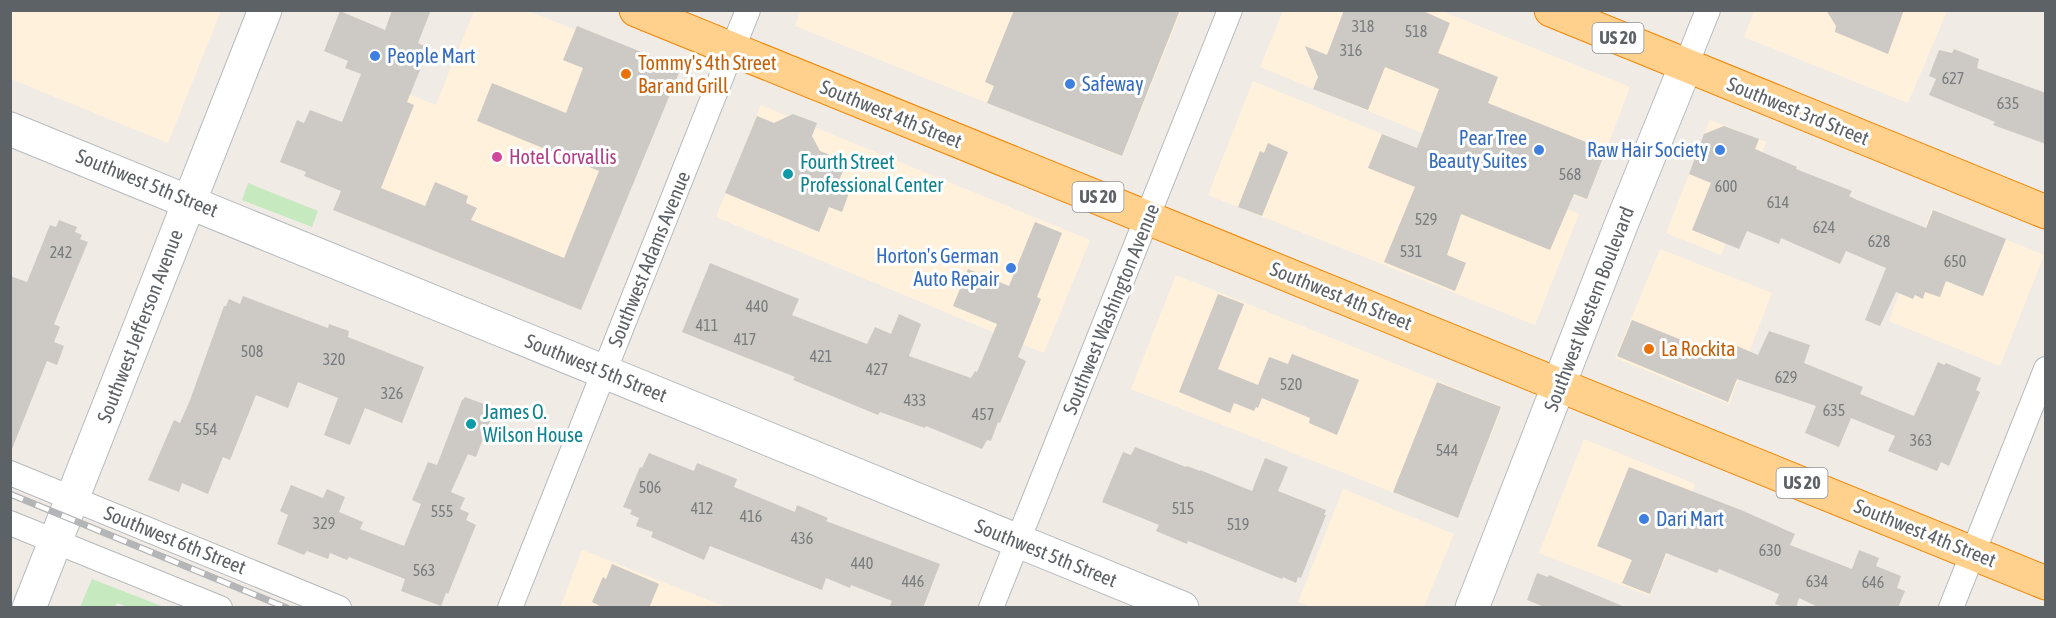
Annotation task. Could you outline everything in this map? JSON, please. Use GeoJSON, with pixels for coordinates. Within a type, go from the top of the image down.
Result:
{"type":"FeatureCollection","features":[{"type":"Feature","properties":{"kind":"highway","name":"Southwest 4th Street"},"geometry":{"type":"LineString","coordinates":[[636,10],[2046,583]]}},
{"type":"Feature","properties":{"kind":"highway","name":"Southwest 3rd Street"},"geometry":{"type":"LineString","coordinates":[[1551,10],[2046,212]]}},
{"type":"Feature","properties":{"kind":"street","name":"Southwest Jefferson Avenue"},"geometry":{"type":"LineString","coordinates":[[29,608],[265,10]]}},
{"type":"Feature","properties":{"kind":"street","name":"Southwest Adams Avenue"},"geometry":{"type":"LineString","coordinates":[[510,608],[748,10]]}},
{"type":"Feature","properties":{"kind":"street","name":"Southwest Washington Avenue"},"geometry":{"type":"LineString","coordinates":[[992,608],[1230,10]]}},
{"type":"Feature","properties":{"kind":"street","name":"Southwest Western Boulevard"},"geometry":{"type":"LineString","coordinates":[[1472,608],[1621,225],[1708,10]]}},
{"type":"Feature","properties":{"kind":"street","name":"Southwest 5th Street"},"geometry":{"type":"LineString","coordinates":[[10,129],[189,200],[1182,608]]}},
{"type":"Feature","properties":{"kind":"street"},"geometry":{"type":"LineString","coordinates":[[1951,608],[2046,369]]}},
{"type":"Feature","properties":{"kind":"street","name":"Southwest 6th Street"},"geometry":{"type":"LineString","coordinates":[[10,473],[339,608]]}},
{"type":"Feature","properties":{"kind":"street"},"geometry":{"type":"LineString","coordinates":[[10,523],[220,608]]}},
{"type":"Feature","properties":{"kind":"shaded area","name":"Safeway"},"geometry":{"type":"Polygon","coordinates":[[[801,10],[1181,11],[1122,157],[795,26],[801,10]]]}},
{"type":"Feature","properties":{"kind":"shaded area"},"geometry":{"type":"Polygon","coordinates":[[[10,11],[221,11],[168,143],[11,79],[10,11]]]}},
{"type":"Feature","properties":{"kind":"shaded area","name":"Hotel Corvallis"},"geometry":{"type":"Polygon","coordinates":[[[474,11],[528,11],[675,70],[580,309],[333,210],[383,84],[436,105],[474,11]]]}},
{"type":"Feature","properties":{"kind":"shaded area"},"geometry":{"type":"Polygon","coordinates":[[[1283,11],[1442,11],[1630,87],[1587,200],[1260,67],[1283,11]]]}},
{"type":"Feature","properties":{"kind":"shaded area"},"geometry":{"type":"Polygon","coordinates":[[[1754,11],[1947,11],[1908,103],[1744,37],[1754,11]]]}},
{"type":"Feature","properties":{"kind":"shaded area"},"geometry":{"type":"Polygon","coordinates":[[[1253,81],[1579,214],[1535,325],[1208,195],[1253,81]]]}},
{"type":"Feature","properties":{"kind":"shaded area"},"geometry":{"type":"Polygon","coordinates":[[[761,105],[1090,240],[1044,353],[716,217],[761,105]]]}},
{"type":"Feature","properties":{"kind":"shaded area"},"geometry":{"type":"Polygon","coordinates":[[[1710,120],[1766,142],[1721,255],[1666,233],[1710,120]]]}},
{"type":"Feature","properties":{"kind":"shaded area"},"geometry":{"type":"Polygon","coordinates":[[[1932,209],[2044,255],[2000,366],[1889,321],[1932,209]]]}},
{"type":"Feature","properties":{"kind":"shaded area"},"geometry":{"type":"Polygon","coordinates":[[[1660,249],[1772,293],[1729,404],[1615,358],[1660,249]]]}},
{"type":"Feature","properties":{"kind":"shaded area"},"geometry":{"type":"Polygon","coordinates":[[[1176,275],[1502,407],[1458,518],[1131,389],[1176,275]]]}},
{"type":"Feature","properties":{"kind":"shaded area"},"geometry":{"type":"Polygon","coordinates":[[[1584,439],[1695,484],[1650,596],[1539,553],[1584,439]]]}},
{"type":"Feature","properties":{"kind":"shaded area"},"geometry":{"type":"Polygon","coordinates":[[[1343,489],[1454,534],[1424,607],[1313,608],[1298,602],[1343,489]]]}},
{"type":"Feature","properties":{"kind":"shaded area"},"geometry":{"type":"Polygon","coordinates":[[[582,550],[726,607],[560,608],[582,550]]]}},
{"type":"Feature","properties":{"kind":"green space"},"geometry":{"type":"Polygon","coordinates":[[[248,183],[318,211],[312,227],[242,200],[248,183]]]}},
{"type":"Feature","properties":{"kind":"green space"},"geometry":{"type":"Polygon","coordinates":[[[92,579],[164,607],[128,607],[117,603],[115,607],[80,607],[92,579]]]}},
{"type":"Feature","properties":{"kind":"building"},"geometry":{"type":"Polygon","coordinates":[[[392,10],[431,10],[418,43],[429,48],[407,102],[414,105],[381,188],[425,206],[435,182],[468,196],[466,203],[477,208],[471,220],[564,258],[599,171],[477,121],[492,83],[566,113],[583,68],[563,60],[577,26],[681,68],[581,310],[333,210],[341,191],[304,176],[306,172],[280,162],[297,120],[304,123],[310,110],[342,122],[361,74],[345,68],[348,61],[324,51],[340,11],[385,30],[392,10]]]}},
{"type":"Feature","properties":{"kind":"building","name":"Safeway"},"geometry":{"type":"Polygon","coordinates":[[[1014,10],[1180,10],[1122,156],[987,103],[994,86],[985,82],[1014,10]]]}},
{"type":"Feature","properties":{"kind":"building"},"geometry":{"type":"Polygon","coordinates":[[[1344,10],[1421,10],[1450,23],[1438,53],[1498,77],[1488,103],[1606,150],[1587,199],[1574,194],[1550,250],[1461,214],[1447,255],[1466,263],[1455,291],[1384,262],[1415,187],[1368,168],[1382,134],[1417,148],[1439,89],[1385,67],[1368,110],[1313,89],[1318,77],[1305,46],[1327,55],[1344,10]]]}},
{"type":"Feature","properties":{"kind":"building"},"geometry":{"type":"Polygon","coordinates":[[[1826,10],[1904,10],[1888,54],[1835,32],[1836,26],[1826,10]]]}},
{"type":"Feature","properties":{"kind":"building"},"geometry":{"type":"Polygon","coordinates":[[[1954,49],[1979,59],[1977,68],[2046,93],[2046,144],[1993,125],[1995,122],[1929,95],[1936,79],[1929,76],[1939,50],[1952,53],[1954,49]]]}},
{"type":"Feature","properties":{"kind":"building","name":"Fourth Street Professional Center"},"geometry":{"type":"Polygon","coordinates":[[[793,114],[817,123],[812,136],[820,151],[847,162],[837,185],[850,190],[842,212],[829,207],[819,232],[725,193],[757,116],[774,123],[793,114]]]}},
{"type":"Feature","properties":{"kind":"building"},"geometry":{"type":"Polygon","coordinates":[[[1724,126],[1759,139],[1755,149],[1797,167],[1796,169],[1852,191],[1849,196],[1857,200],[1926,228],[1933,210],[2006,239],[1983,296],[1946,281],[1940,297],[1925,292],[1923,299],[1915,295],[1913,299],[1896,292],[1880,326],[1865,320],[1886,268],[1846,251],[1840,264],[1781,238],[1779,244],[1747,231],[1739,249],[1692,230],[1711,183],[1689,174],[1704,134],[1724,126]]]}},
{"type":"Feature","properties":{"kind":"building"},"geometry":{"type":"Polygon","coordinates":[[[1268,143],[1288,152],[1262,216],[1238,207],[1260,151],[1264,153],[1268,143]]]}},
{"type":"Feature","properties":{"kind":"building"},"geometry":{"type":"Polygon","coordinates":[[[59,220],[77,227],[75,232],[82,235],[80,239],[88,242],[54,324],[60,327],[54,342],[64,346],[57,365],[47,361],[12,449],[10,448],[10,276],[27,282],[50,225],[56,227],[59,220]]]}},
{"type":"Feature","properties":{"kind":"building"},"geometry":{"type":"Polygon","coordinates":[[[1035,222],[1062,233],[1037,297],[1041,299],[1018,357],[1026,361],[991,441],[987,440],[982,449],[926,426],[925,428],[880,412],[878,415],[793,380],[795,377],[682,332],[710,263],[799,299],[792,315],[867,344],[875,327],[891,334],[899,314],[921,324],[909,356],[971,378],[975,371],[977,372],[997,324],[953,306],[968,269],[1009,286],[1035,222]]]}},
{"type":"Feature","properties":{"kind":"building"},"geometry":{"type":"Polygon","coordinates":[[[1218,294],[1244,304],[1218,369],[1258,385],[1269,357],[1288,364],[1292,354],[1359,380],[1337,435],[1309,423],[1310,418],[1262,398],[1258,408],[1256,407],[1254,411],[1234,403],[1230,413],[1179,392],[1218,294]]]}},
{"type":"Feature","properties":{"kind":"building"},"geometry":{"type":"Polygon","coordinates":[[[243,296],[328,328],[329,324],[349,331],[348,337],[424,367],[402,423],[365,408],[350,445],[324,435],[338,398],[298,382],[288,408],[256,395],[230,460],[223,457],[208,494],[182,483],[179,492],[148,480],[174,420],[180,423],[224,306],[229,299],[240,304],[243,296]]]}},
{"type":"Feature","properties":{"kind":"building"},"geometry":{"type":"Polygon","coordinates":[[[1632,320],[1731,360],[1737,346],[1758,355],[1769,331],[1810,345],[1804,363],[1863,387],[1860,394],[1914,416],[1938,362],[1944,365],[1946,363],[1981,378],[1976,390],[1980,392],[1949,466],[1941,462],[1937,471],[1888,451],[1895,436],[1851,418],[1839,447],[1805,433],[1816,406],[1737,379],[1728,402],[1617,356],[1632,320]]]}},
{"type":"Feature","properties":{"kind":"building"},"geometry":{"type":"Polygon","coordinates":[[[1437,382],[1501,407],[1458,518],[1393,492],[1437,382]]]}},
{"type":"Feature","properties":{"kind":"building"},"geometry":{"type":"Polygon","coordinates":[[[465,397],[495,408],[476,457],[468,454],[451,492],[465,498],[460,509],[469,513],[466,520],[476,525],[441,606],[401,591],[405,579],[349,557],[347,560],[330,553],[328,559],[307,551],[304,555],[277,544],[288,515],[280,511],[291,485],[323,498],[327,489],[345,497],[339,512],[363,522],[360,529],[404,546],[421,504],[412,500],[428,462],[437,465],[465,397]]]}},
{"type":"Feature","properties":{"kind":"building"},"geometry":{"type":"Polygon","coordinates":[[[1135,447],[1252,491],[1265,458],[1288,467],[1278,491],[1326,510],[1301,578],[1298,577],[1296,583],[1283,577],[1282,579],[1188,541],[1187,544],[1156,531],[1159,525],[1102,502],[1123,452],[1131,455],[1135,447]]]}},
{"type":"Feature","properties":{"kind":"building"},"geometry":{"type":"Polygon","coordinates":[[[649,453],[694,471],[697,463],[737,479],[734,487],[795,512],[797,505],[828,518],[826,521],[940,564],[923,608],[889,608],[892,601],[826,578],[822,590],[710,546],[704,560],[651,537],[653,532],[636,526],[639,518],[630,514],[632,510],[623,507],[640,467],[642,468],[649,453]]]}},
{"type":"Feature","properties":{"kind":"building"},"geometry":{"type":"Polygon","coordinates":[[[1629,467],[1741,510],[1795,534],[1790,545],[1852,569],[1859,550],[1879,558],[1876,566],[1901,576],[1897,588],[1905,591],[1898,608],[1820,608],[1799,598],[1796,608],[1787,608],[1775,604],[1779,594],[1719,569],[1717,573],[1666,553],[1650,594],[1622,583],[1632,560],[1597,546],[1629,467]]]}},
{"type":"Feature","properties":{"kind":"building"},"geometry":{"type":"Polygon","coordinates":[[[612,564],[659,584],[649,608],[604,608],[592,602],[603,577],[606,579],[612,564]]]}},
{"type":"Feature","properties":{"kind":"building"},"geometry":{"type":"Polygon","coordinates":[[[1537,573],[1548,577],[1549,575],[1627,608],[1547,608],[1527,600],[1537,573]]]}},
{"type":"Feature","properties":{"kind":"railway"},"geometry":{"type":"LineString","coordinates":[[10,494],[287,608]]}},
{"type":"Feature","properties":{"kind":"place","name":"People Mart"},"geometry":{"type":"Point","coordinates":[375,56]}},
{"type":"Feature","properties":{"kind":"place","name":"Tommy's 4th Street Bar and Grill"},"geometry":{"type":"Point","coordinates":[626,74]}},
{"type":"Feature","properties":{"kind":"place","name":"Safeway"},"geometry":{"type":"Point","coordinates":[1070,84]}},
{"type":"Feature","properties":{"kind":"place","name":"Pear Tree Beauty Suites"},"geometry":{"type":"Point","coordinates":[1539,150]}},
{"type":"Feature","properties":{"kind":"place","name":"Raw Hair Society"},"geometry":{"type":"Point","coordinates":[1720,150]}},
{"type":"Feature","properties":{"kind":"place","name":"Hotel Corvallis"},"geometry":{"type":"Point","coordinates":[497,157]}},
{"type":"Feature","properties":{"kind":"place","name":"Fourth Street Professional Center"},"geometry":{"type":"Point","coordinates":[788,174]}},
{"type":"Feature","properties":{"kind":"place","name":"Horton's German Auto Repair"},"geometry":{"type":"Point","coordinates":[1011,268]}},
{"type":"Feature","properties":{"kind":"place","name":"La Rockita"},"geometry":{"type":"Point","coordinates":[1649,349]}},
{"type":"Feature","properties":{"kind":"place","name":"James O. Wilson House"},"geometry":{"type":"Point","coordinates":[471,424]}},
{"type":"Feature","properties":{"kind":"place","name":"Dari Mart"},"geometry":{"type":"Point","coordinates":[1644,519]}}]}
